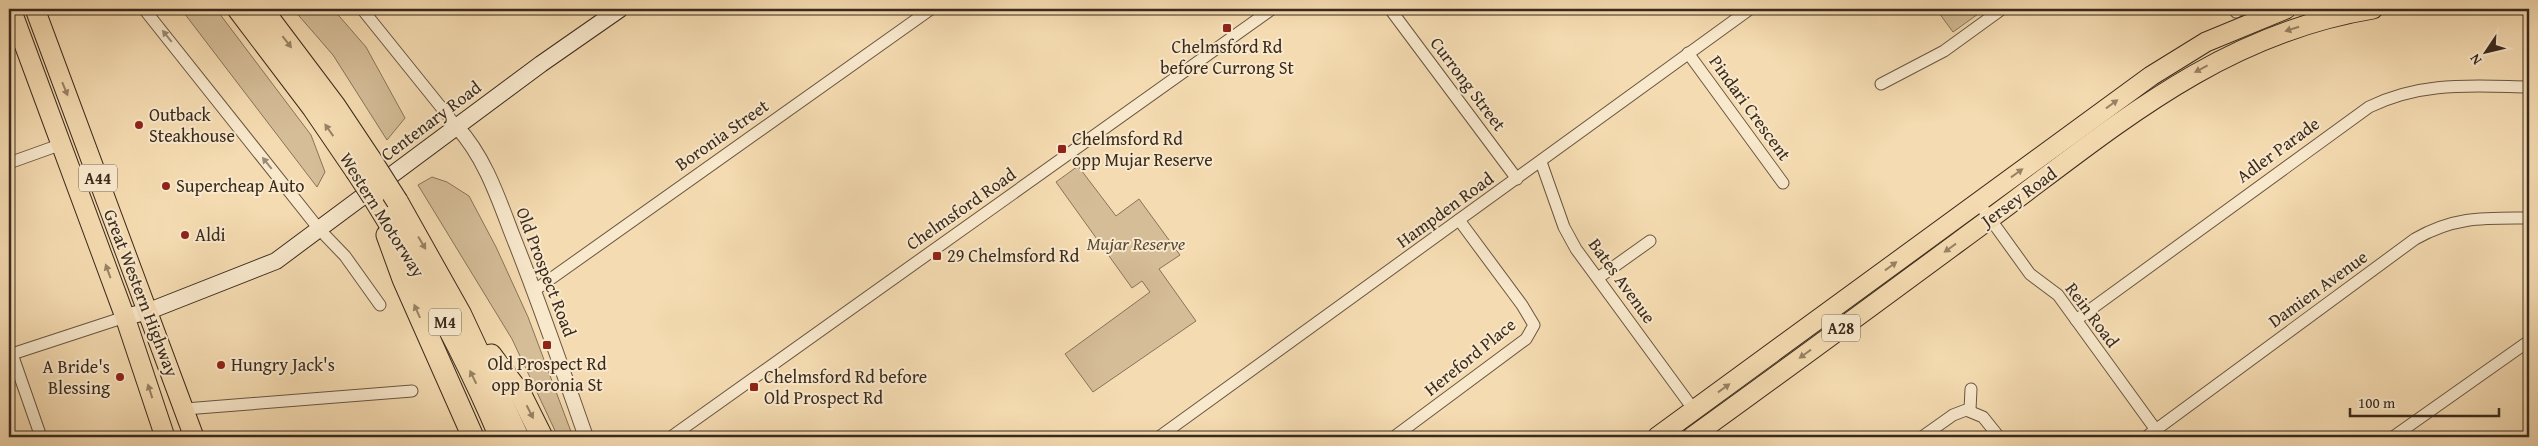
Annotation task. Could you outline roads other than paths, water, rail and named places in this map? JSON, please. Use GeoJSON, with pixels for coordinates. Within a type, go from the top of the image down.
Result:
{"type":"FeatureCollection","features":[{"type":"Feature","properties":{"kind":"highway","name":"Great Western Highway"},"geometry":{"type":"LineString","coordinates":[[11,9],[125,317],[165,437]]}},
{"type":"Feature","properties":{"kind":"highway","name":"Great Western Highway"},"geometry":{"type":"LineString","coordinates":[[35,9],[149,311],[194,437]]}},
{"type":"Feature","properties":{"kind":"highway","name":"Western Motorway"},"geometry":{"type":"LineString","coordinates":[[238,9],[308,101],[363,166]]}},
{"type":"Feature","properties":{"kind":"highway","name":"Western Motorway"},"geometry":{"type":"LineString","coordinates":[[262,9],[335,106],[382,206],[433,298],[500,437]]}},
{"type":"Feature","properties":{"kind":"highway","name":"Jersey Road"},"geometry":{"type":"LineString","coordinates":[[1657,437],[2180,57],[2229,31],[2286,9]]}},
{"type":"Feature","properties":{"kind":"highway","name":"Jersey Road"},"geometry":{"type":"LineString","coordinates":[[1692,437],[2144,106],[2192,74],[2277,34],[2328,18],[2373,9]]}},
{"type":"Feature","properties":{"kind":"highway","name":"Western Motorway"},"geometry":{"type":"LineString","coordinates":[[382,206],[461,315],[518,437]]}},
{"type":"Feature","properties":{"kind":"highway"},"geometry":{"type":"LineString","coordinates":[[382,206],[403,279],[473,437]]}},
{"type":"Feature","properties":{"kind":"highway"},"geometry":{"type":"LineString","coordinates":[[461,315],[521,395],[542,437]]}},
{"type":"Feature","properties":{"kind":"main road","name":"Centenary Road"},"geometry":{"type":"LineString","coordinates":[[125,317],[149,311],[276,262],[456,127],[620,9]]}},
{"type":"Feature","properties":{"kind":"street"},"geometry":{"type":"LineString","coordinates":[[144,9],[319,229],[345,256],[380,305]]}},
{"type":"Feature","properties":{"kind":"street"},"geometry":{"type":"LineString","coordinates":[[362,9],[456,127]]}},
{"type":"Feature","properties":{"kind":"street","name":"Boronia Street"},"geometry":{"type":"LineString","coordinates":[[535,290],[931,9]]}},
{"type":"Feature","properties":{"kind":"street","name":"Chelmsford Road"},"geometry":{"type":"LineString","coordinates":[[670,437],[1272,9]]}},
{"type":"Feature","properties":{"kind":"street","name":"Currong Street"},"geometry":{"type":"LineString","coordinates":[[1390,9],[1518,179]]}},
{"type":"Feature","properties":{"kind":"street","name":"Hampden Road"},"geometry":{"type":"LineString","coordinates":[[1159,437],[1518,179],[1750,9]]}},
{"type":"Feature","properties":{"kind":"street"},"geometry":{"type":"LineString","coordinates":[[1881,84],[1944,51],[2002,9]]}},
{"type":"Feature","properties":{"kind":"street","name":"Pindari Crescent"},"geometry":{"type":"LineString","coordinates":[[1688,53],[1783,183]]}},
{"type":"Feature","properties":{"kind":"street","name":"Adler Parade"},"geometry":{"type":"LineString","coordinates":[[2076,320],[2368,107],[2405,92],[2431,87],[2529,87]]}},
{"type":"Feature","properties":{"kind":"street","name":"Old Prospect Road"},"geometry":{"type":"LineString","coordinates":[[456,127],[472,144],[487,174],[535,290],[586,437]]}},
{"type":"Feature","properties":{"kind":"street"},"geometry":{"type":"LineString","coordinates":[[9,163],[62,144]]}},
{"type":"Feature","properties":{"kind":"street","name":"Bates Avenue"},"geometry":{"type":"LineString","coordinates":[[1541,162],[1564,227],[1576,248],[1694,410]]}},
{"type":"Feature","properties":{"kind":"street","name":"Rein Road"},"geometry":{"type":"LineString","coordinates":[[1978,202],[2030,274],[2053,290],[2156,430]]}},
{"type":"Feature","properties":{"kind":"street","name":"Damien Avenue"},"geometry":{"type":"LineString","coordinates":[[2146,437],[2415,239],[2444,224],[2463,219],[2529,218]]}},
{"type":"Feature","properties":{"kind":"street","name":"Hereford Place"},"geometry":{"type":"LineString","coordinates":[[1394,437],[1526,338],[1534,325],[1522,305],[1459,220]]}},
{"type":"Feature","properties":{"kind":"street"},"geometry":{"type":"LineString","coordinates":[[1598,278],[1650,241]]}},
{"type":"Feature","properties":{"kind":"street"},"geometry":{"type":"LineString","coordinates":[[41,437],[10,355],[125,317]]}},
{"type":"Feature","properties":{"kind":"street"},"geometry":{"type":"LineString","coordinates":[[2393,437],[2529,342]]}},
{"type":"Feature","properties":{"kind":"street"},"geometry":{"type":"LineString","coordinates":[[1970,410],[1971,389]]}},
{"type":"Feature","properties":{"kind":"street"},"geometry":{"type":"LineString","coordinates":[[185,409],[412,391]]}},
{"type":"Feature","properties":{"kind":"street"},"geometry":{"type":"LineString","coordinates":[[1922,437],[1953,415],[1970,410],[1983,416],[1999,437]]}},
{"type":"Feature","properties":{"kind":"place","name":"Chelmsford Rd before Currong St"},"geometry":{"type":"Point","coordinates":[1227,28]}},
{"type":"Feature","properties":{"kind":"place","name":"Outback Steakhouse"},"geometry":{"type":"Point","coordinates":[139,125]}},
{"type":"Feature","properties":{"kind":"place","name":"Chelmsford Rd opp Mujar Reserve"},"geometry":{"type":"Point","coordinates":[1062,149]}},
{"type":"Feature","properties":{"kind":"place","name":"Supercheap Auto"},"geometry":{"type":"Point","coordinates":[166,186]}},
{"type":"Feature","properties":{"kind":"place","name":"Aldi"},"geometry":{"type":"Point","coordinates":[185,235]}},
{"type":"Feature","properties":{"kind":"place","name":"29 Chelmsford Rd"},"geometry":{"type":"Point","coordinates":[937,256]}},
{"type":"Feature","properties":{"kind":"place","name":"Old Prospect Rd opp Boronia St"},"geometry":{"type":"Point","coordinates":[547,345]}},
{"type":"Feature","properties":{"kind":"place","name":"Hungry Jack's"},"geometry":{"type":"Point","coordinates":[221,365]}},
{"type":"Feature","properties":{"kind":"place","name":"A Bride's Blessing"},"geometry":{"type":"Point","coordinates":[120,377]}},
{"type":"Feature","properties":{"kind":"place","name":"Chelmsford Rd before Old Prospect Rd"},"geometry":{"type":"Point","coordinates":[754,387]}},
{"type":"Feature","properties":{"kind":"park label","name":"Mujar Reserve"},"geometry":{"type":"Point","coordinates":[1136,244]}}]}
